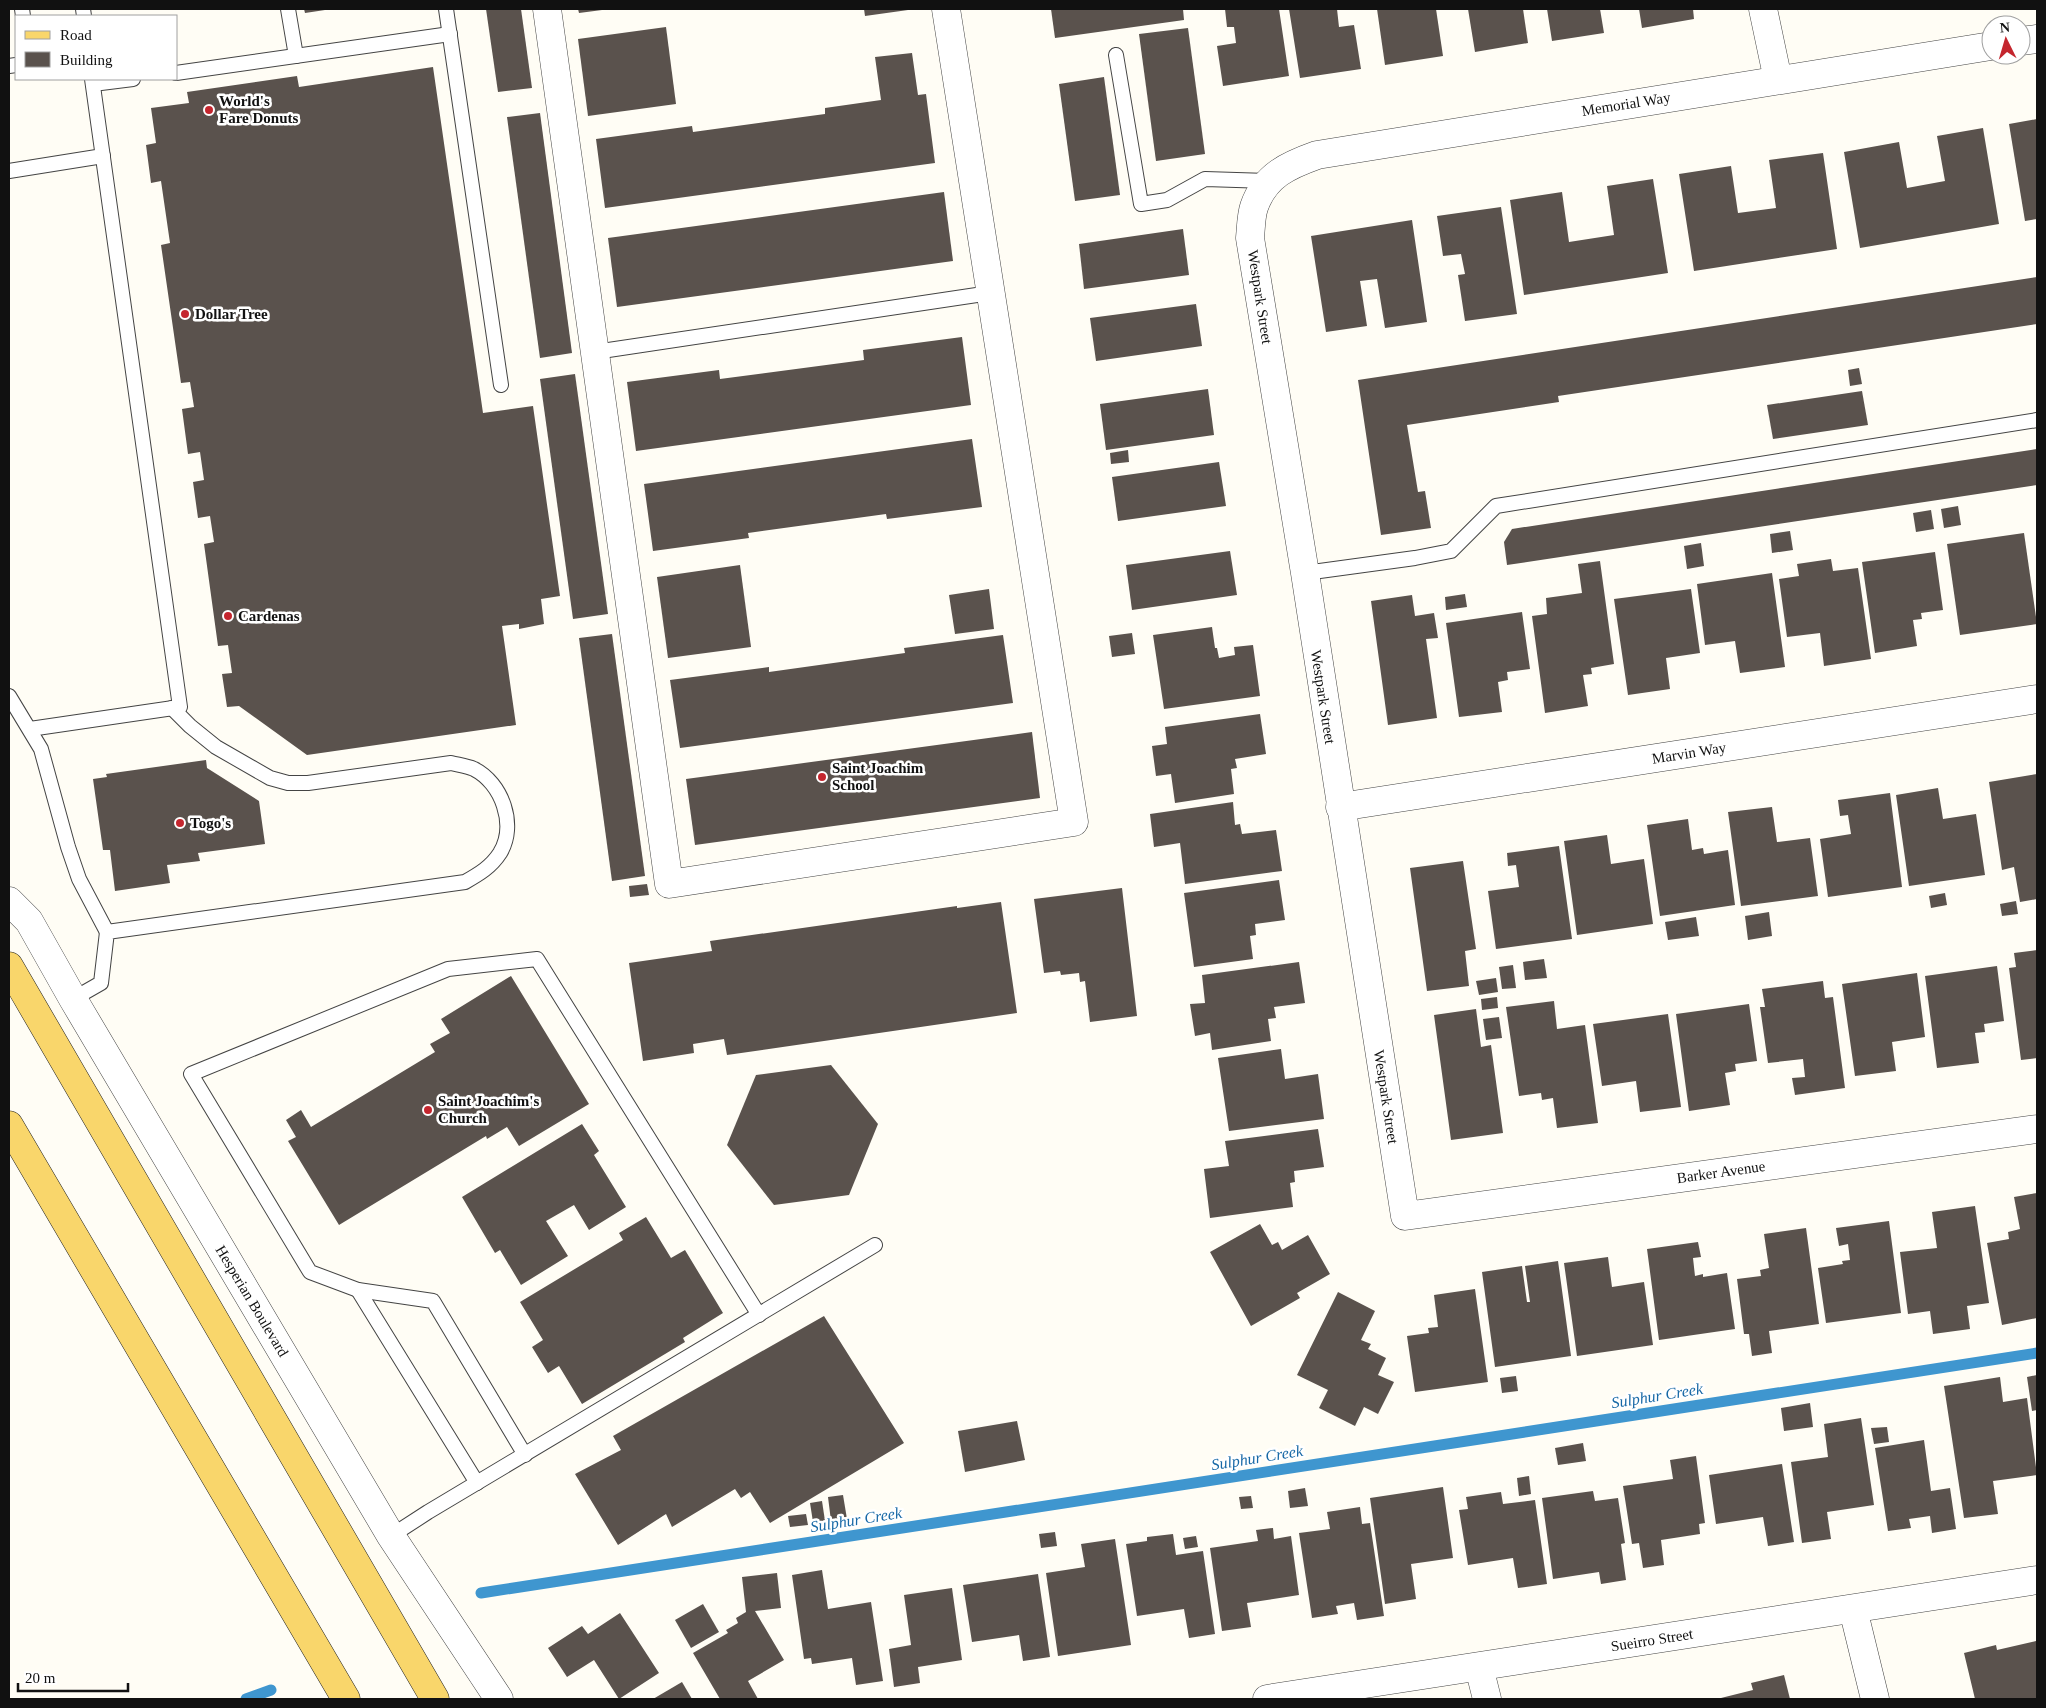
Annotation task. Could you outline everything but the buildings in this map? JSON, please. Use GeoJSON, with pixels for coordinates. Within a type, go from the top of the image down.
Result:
{"type":"FeatureCollection","features":[{"type":"Feature","properties":{"kind":"main road"},"geometry":{"type":"LineString","coordinates":[[9,966],[435,1699]]}},
{"type":"Feature","properties":{"kind":"main road"},"geometry":{"type":"LineString","coordinates":[[9,1125],[346,1699]]}},
{"type":"Feature","properties":{"kind":"street"},"geometry":{"type":"LineString","coordinates":[[547,9],[669,884],[1074,822],[946,9]]}},
{"type":"Feature","properties":{"kind":"street"},"geometry":{"type":"LineString","coordinates":[[1763,9],[1778,80]]}},
{"type":"Feature","properties":{"kind":"street","name":"Memorial Way"},"geometry":{"type":"LineString","coordinates":[[1268,181],[1289,165],[1318,155],[1981,48]]}},
{"type":"Feature","properties":{"kind":"street","name":"Westpark Street"},"geometry":{"type":"LineString","coordinates":[[1268,181],[1254,207],[1250,238],[1305,573],[1405,1216]]}},
{"type":"Feature","properties":{"kind":"street","name":"Marvin Way"},"geometry":{"type":"LineString","coordinates":[[1340,807],[2037,699]]}},
{"type":"Feature","properties":{"kind":"street","name":"Hesperian Boulevard"},"geometry":{"type":"LineString","coordinates":[[9,901],[29,921],[73,999],[391,1536],[499,1699]]}},
{"type":"Feature","properties":{"kind":"street","name":"Barker Avenue"},"geometry":{"type":"LineString","coordinates":[[1405,1216],[2037,1129]]}},
{"type":"Feature","properties":{"kind":"street","name":"Sueirro Street"},"geometry":{"type":"LineString","coordinates":[[1267,1699],[2037,1580]]}},
{"type":"Feature","properties":{"kind":"street"},"geometry":{"type":"LineString","coordinates":[[1852,1610],[1875,1699]]}},
{"type":"Feature","properties":{"kind":"street"},"geometry":{"type":"LineString","coordinates":[[1479,1667],[1487,1699]]}},
{"type":"Feature","properties":{"kind":"lane"},"geometry":{"type":"LineString","coordinates":[[288,9],[296,56]]}},
{"type":"Feature","properties":{"kind":"lane"},"geometry":{"type":"LineString","coordinates":[[446,9],[501,385]]}},
{"type":"Feature","properties":{"kind":"lane"},"geometry":{"type":"LineString","coordinates":[[178,73],[450,34]]}},
{"type":"Feature","properties":{"kind":"lane"},"geometry":{"type":"LineString","coordinates":[[1116,55],[1141,204],[1167,200],[1205,179],[1268,181]]}},
{"type":"Feature","properties":{"kind":"lane"},"geometry":{"type":"LineString","coordinates":[[30,730],[180,707],[93,82],[120,80]]}},
{"type":"Feature","properties":{"kind":"lane"},"geometry":{"type":"LineString","coordinates":[[9,171],[103,156]]}},
{"type":"Feature","properties":{"kind":"lane"},"geometry":{"type":"LineString","coordinates":[[594,352],[990,293]]}},
{"type":"Feature","properties":{"kind":"lane"},"geometry":{"type":"LineString","coordinates":[[1305,573],[1451,551],[1496,506],[2037,420]]}},
{"type":"Feature","properties":{"kind":"lane"},"geometry":{"type":"LineString","coordinates":[[9,696],[41,749],[79,880],[106,932],[101,983],[73,999]]}},
{"type":"Feature","properties":{"kind":"lane"},"geometry":{"type":"LineString","coordinates":[[106,932],[465,882],[486,871],[501,852],[508,829],[505,806],[493,784],[474,770],[451,763],[308,783],[288,783],[270,778],[216,747],[190,726],[172,708]]}},
{"type":"Feature","properties":{"kind":"lane"},"geometry":{"type":"LineString","coordinates":[[525,1455],[433,1302],[358,1290],[310,1272],[191,1074],[448,969],[537,959],[759,1315]]}},
{"type":"Feature","properties":{"kind":"lane"},"geometry":{"type":"LineString","coordinates":[[391,1536],[875,1245]]}},
{"type":"Feature","properties":{"kind":"lane"},"geometry":{"type":"LineString","coordinates":[[358,1290],[478,1483]]}},
{"type":"Feature","properties":{"kind":"waterway","name":"Sulphur Creek"},"geometry":{"type":"LineString","coordinates":[[481,1593],[2037,1353]]}},
{"type":"Feature","properties":{"kind":"waterway","name":"Sulphur Creek"},"geometry":{"type":"LineString","coordinates":[[246,1699],[271,1690]]}},
{"type":"Feature","properties":{"kind":"place","name":"World's Fare Donuts"},"geometry":{"type":"Point","coordinates":[209,110]}},
{"type":"Feature","properties":{"kind":"place","name":"Dollar Tree"},"geometry":{"type":"Point","coordinates":[185,314]}},
{"type":"Feature","properties":{"kind":"place","name":"Cardenas"},"geometry":{"type":"Point","coordinates":[228,616]}},
{"type":"Feature","properties":{"kind":"place","name":"Saint Joachim School"},"geometry":{"type":"Point","coordinates":[822,777]}},
{"type":"Feature","properties":{"kind":"place","name":"Togo's"},"geometry":{"type":"Point","coordinates":[180,823]}},
{"type":"Feature","properties":{"kind":"place","name":"Saint Joachim's Church"},"geometry":{"type":"Point","coordinates":[428,1110]}}]}
